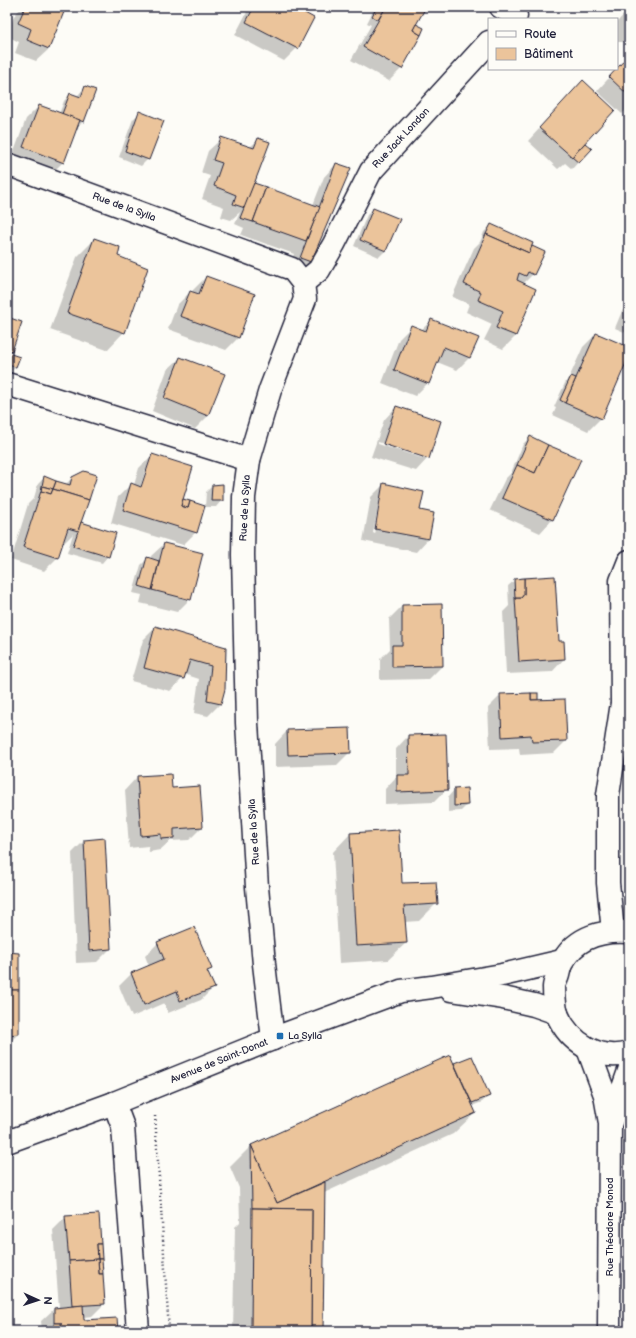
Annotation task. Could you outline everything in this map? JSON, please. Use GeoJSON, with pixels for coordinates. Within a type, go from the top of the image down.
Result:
{"type":"FeatureCollection","features":[{"type":"Feature","properties":{"kind":"street","name":"Rue Jack London"},"geometry":{"type":"LineString","coordinates":[[303,283],[319,270],[334,244],[370,171],[488,43]]}},
{"type":"Feature","properties":{"kind":"street","name":"Rue de la Sylla"},"geometry":{"type":"LineString","coordinates":[[7,164],[292,269],[303,283],[305,299],[270,390],[249,460],[244,497],[243,555],[247,723],[264,964],[273,1039]]}},
{"type":"Feature","properties":{"kind":"street"},"geometry":{"type":"LineString","coordinates":[[7,384],[249,460]]}},
{"type":"Feature","properties":{"kind":"street"},"geometry":{"type":"LineString","coordinates":[[629,561],[621,581],[626,703],[608,795],[608,883],[621,932],[598,934],[584,940],[572,949],[562,961],[554,987],[557,1013],[569,1034],[588,1049],[605,1055],[629,1054]]}},
{"type":"Feature","properties":{"kind":"street","name":"Avenue de Saint-Donat"},"geometry":{"type":"LineString","coordinates":[[7,1142],[114,1103],[273,1039],[401,991],[502,975],[562,961]]}},
{"type":"Feature","properties":{"kind":"street","name":"Avenue de Saint-Donat"},"geometry":{"type":"LineString","coordinates":[[432,987],[503,998],[534,1005],[557,1013]]}},
{"type":"Feature","properties":{"kind":"street","name":"Rue Théodore Monod"},"geometry":{"type":"LineString","coordinates":[[588,1049],[605,1095],[610,1123],[609,1331]]}},
{"type":"Feature","properties":{"kind":"street","name":"Rue Théodore Monod"},"geometry":{"type":"LineString","coordinates":[[610,1123],[629,1071]]}},
{"type":"Feature","properties":{"kind":"street"},"geometry":{"type":"LineString","coordinates":[[114,1103],[123,1127],[138,1331]]}},
{"type":"Feature","properties":{"kind":"path"},"geometry":{"type":"LineString","coordinates":[[153,1087],[169,1331]]}},
{"type":"Feature","properties":{"kind":"building"},"geometry":{"type":"Polygon","coordinates":[[[25,7],[66,7],[49,49],[27,40],[31,29],[18,23],[25,7]]]}},
{"type":"Feature","properties":{"kind":"building"},"geometry":{"type":"Polygon","coordinates":[[[254,7],[294,7],[314,18],[298,49],[246,22],[254,7]]]}},
{"type":"Feature","properties":{"kind":"building"},"geometry":{"type":"Polygon","coordinates":[[[377,7],[386,7],[378,20],[372,16],[377,7]]]}},
{"type":"Feature","properties":{"kind":"building"},"geometry":{"type":"Polygon","coordinates":[[[386,7],[426,7],[413,30],[421,35],[402,69],[363,47],[386,7]]]}},
{"type":"Feature","properties":{"kind":"building"},"geometry":{"type":"Polygon","coordinates":[[[416,24],[424,28],[421,35],[413,30],[416,24]]]}},
{"type":"Feature","properties":{"kind":"building"},"geometry":{"type":"Polygon","coordinates":[[[629,55],[629,96],[609,77],[615,70],[618,70],[618,67],[629,55]]]}},
{"type":"Feature","properties":{"kind":"building"},"geometry":{"type":"Polygon","coordinates":[[[583,80],[615,110],[572,157],[539,128],[583,80]]]}},
{"type":"Feature","properties":{"kind":"building"},"geometry":{"type":"Polygon","coordinates":[[[85,86],[96,90],[84,122],[62,114],[70,93],[81,97],[85,86]]]}},
{"type":"Feature","properties":{"kind":"building"},"geometry":{"type":"Polygon","coordinates":[[[39,105],[80,120],[64,163],[23,147],[39,105]]]}},
{"type":"Feature","properties":{"kind":"building"},"geometry":{"type":"Polygon","coordinates":[[[139,111],[164,121],[149,160],[125,151],[139,111]]]}},
{"type":"Feature","properties":{"kind":"building"},"geometry":{"type":"Polygon","coordinates":[[[221,137],[254,148],[258,138],[270,142],[245,208],[233,204],[236,195],[214,186],[222,163],[213,160],[221,137]]]}},
{"type":"Feature","properties":{"kind":"building"},"geometry":{"type":"Polygon","coordinates":[[[585,143],[592,149],[579,163],[572,157],[585,143]]]}},
{"type":"Feature","properties":{"kind":"building"},"geometry":{"type":"Polygon","coordinates":[[[336,163],[351,168],[311,262],[300,258],[336,163]]]}},
{"type":"Feature","properties":{"kind":"building"},"geometry":{"type":"Polygon","coordinates":[[[254,183],[266,187],[253,222],[240,218],[254,183]]]}},
{"type":"Feature","properties":{"kind":"building"},"geometry":{"type":"Polygon","coordinates":[[[266,187],[320,207],[306,241],[253,222],[266,187]]]}},
{"type":"Feature","properties":{"kind":"building"},"geometry":{"type":"Polygon","coordinates":[[[373,208],[400,219],[386,251],[360,240],[373,208]]]}},
{"type":"Feature","properties":{"kind":"building"},"geometry":{"type":"Polygon","coordinates":[[[491,224],[533,243],[529,253],[486,234],[491,224]]]}},
{"type":"Feature","properties":{"kind":"building"},"geometry":{"type":"Polygon","coordinates":[[[486,234],[529,253],[532,246],[545,252],[534,275],[528,272],[526,276],[519,273],[517,280],[536,289],[516,336],[496,328],[503,311],[478,300],[481,292],[464,284],[486,234]]]}},
{"type":"Feature","properties":{"kind":"building"},"geometry":{"type":"Polygon","coordinates":[[[94,238],[120,247],[118,256],[148,268],[125,333],[67,313],[94,238]]]}},
{"type":"Feature","properties":{"kind":"building"},"geometry":{"type":"Polygon","coordinates":[[[206,276],[255,294],[239,338],[180,316],[190,291],[199,294],[206,276]]]}},
{"type":"Feature","properties":{"kind":"building"},"geometry":{"type":"Polygon","coordinates":[[[7,317],[22,322],[12,351],[7,349],[7,317]]]}},
{"type":"Feature","properties":{"kind":"building"},"geometry":{"type":"Polygon","coordinates":[[[431,319],[479,338],[470,358],[444,347],[429,384],[394,370],[411,325],[426,331],[431,319]]]}},
{"type":"Feature","properties":{"kind":"building"},"geometry":{"type":"Polygon","coordinates":[[[596,333],[629,347],[629,356],[602,419],[565,403],[596,333]]]}},
{"type":"Feature","properties":{"kind":"building"},"geometry":{"type":"Polygon","coordinates":[[[8,353],[20,357],[16,367],[7,365],[8,353]]]}},
{"type":"Feature","properties":{"kind":"building"},"geometry":{"type":"Polygon","coordinates":[[[180,357],[225,374],[208,416],[164,398],[180,357]]]}},
{"type":"Feature","properties":{"kind":"building"},"geometry":{"type":"Polygon","coordinates":[[[571,376],[576,378],[565,403],[560,400],[571,376]]]}},
{"type":"Feature","properties":{"kind":"building"},"geometry":{"type":"Polygon","coordinates":[[[396,406],[441,421],[429,459],[383,444],[396,406]]]}},
{"type":"Feature","properties":{"kind":"building"},"geometry":{"type":"Polygon","coordinates":[[[530,436],[548,445],[535,473],[517,465],[530,436]]]}},
{"type":"Feature","properties":{"kind":"building"},"geometry":{"type":"Polygon","coordinates":[[[548,445],[581,459],[553,520],[502,498],[517,465],[535,473],[548,445]]]}},
{"type":"Feature","properties":{"kind":"building"},"geometry":{"type":"Polygon","coordinates":[[[152,454],[193,467],[181,506],[188,508],[190,501],[205,506],[197,533],[123,510],[131,483],[141,487],[152,454]]]}},
{"type":"Feature","properties":{"kind":"building"},"geometry":{"type":"Polygon","coordinates":[[[84,471],[97,475],[89,500],[53,489],[56,481],[70,485],[72,477],[84,471]]]}},
{"type":"Feature","properties":{"kind":"building"},"geometry":{"type":"Polygon","coordinates":[[[44,476],[56,481],[53,489],[42,486],[44,476]]]}},
{"type":"Feature","properties":{"kind":"building"},"geometry":{"type":"Polygon","coordinates":[[[383,483],[424,492],[420,510],[434,513],[429,539],[375,529],[383,483]]]}},
{"type":"Feature","properties":{"kind":"building"},"geometry":{"type":"Polygon","coordinates":[[[223,484],[223,501],[211,501],[212,485],[223,484]]]}},
{"type":"Feature","properties":{"kind":"building"},"geometry":{"type":"Polygon","coordinates":[[[42,486],[53,489],[51,494],[41,491],[42,486]]]}},
{"type":"Feature","properties":{"kind":"building"},"geometry":{"type":"Polygon","coordinates":[[[53,489],[89,500],[78,531],[68,528],[58,558],[23,547],[41,491],[51,494],[53,489]]]}},
{"type":"Feature","properties":{"kind":"building"},"geometry":{"type":"Polygon","coordinates":[[[183,499],[190,501],[188,508],[181,506],[183,499]]]}},
{"type":"Feature","properties":{"kind":"building"},"geometry":{"type":"Polygon","coordinates":[[[81,522],[116,533],[109,557],[73,546],[81,522]]]}},
{"type":"Feature","properties":{"kind":"building"},"geometry":{"type":"Polygon","coordinates":[[[164,543],[203,553],[191,600],[152,590],[164,543]]]}},
{"type":"Feature","properties":{"kind":"building"},"geometry":{"type":"Polygon","coordinates":[[[147,557],[159,561],[152,590],[139,586],[147,557]]]}},
{"type":"Feature","properties":{"kind":"building"},"geometry":{"type":"Polygon","coordinates":[[[555,576],[559,641],[564,641],[565,659],[519,662],[515,598],[521,598],[524,594],[524,578],[555,576]]]}},
{"type":"Feature","properties":{"kind":"building"},"geometry":{"type":"Polygon","coordinates":[[[524,578],[524,594],[521,598],[515,598],[514,579],[524,578]]]}},
{"type":"Feature","properties":{"kind":"building"},"geometry":{"type":"Polygon","coordinates":[[[442,604],[443,666],[392,667],[392,645],[402,645],[402,605],[442,604]]]}},
{"type":"Feature","properties":{"kind":"building"},"geometry":{"type":"Polygon","coordinates":[[[155,626],[226,647],[225,689],[221,704],[207,701],[211,666],[190,660],[184,679],[144,668],[155,626]]]}},
{"type":"Feature","properties":{"kind":"building"},"geometry":{"type":"Polygon","coordinates":[[[531,693],[538,693],[538,700],[531,700],[531,693]]]}},
{"type":"Feature","properties":{"kind":"building"},"geometry":{"type":"Polygon","coordinates":[[[531,693],[531,700],[565,699],[567,741],[532,742],[531,735],[502,737],[500,694],[531,693]]]}},
{"type":"Feature","properties":{"kind":"building"},"geometry":{"type":"Polygon","coordinates":[[[350,728],[351,753],[288,755],[287,730],[350,728]]]}},
{"type":"Feature","properties":{"kind":"building"},"geometry":{"type":"Polygon","coordinates":[[[446,734],[448,790],[397,792],[397,775],[409,775],[408,735],[446,734]]]}},
{"type":"Feature","properties":{"kind":"building"},"geometry":{"type":"Polygon","coordinates":[[[171,774],[172,788],[200,786],[203,827],[174,829],[174,838],[161,839],[161,834],[141,836],[137,776],[171,774]]]}},
{"type":"Feature","properties":{"kind":"building"},"geometry":{"type":"Polygon","coordinates":[[[467,788],[468,805],[454,806],[454,789],[467,788]]]}},
{"type":"Feature","properties":{"kind":"building"},"geometry":{"type":"Polygon","coordinates":[[[399,830],[402,883],[436,882],[438,904],[404,906],[407,943],[356,946],[350,833],[399,830]]]}},
{"type":"Feature","properties":{"kind":"building"},"geometry":{"type":"Polygon","coordinates":[[[105,838],[111,949],[89,951],[84,840],[105,838]]]}},
{"type":"Feature","properties":{"kind":"building"},"geometry":{"type":"Polygon","coordinates":[[[194,927],[212,969],[207,971],[215,988],[180,1001],[177,991],[144,1005],[131,973],[164,959],[157,942],[194,927]]]}},
{"type":"Feature","properties":{"kind":"building"},"geometry":{"type":"Polygon","coordinates":[[[7,952],[19,953],[19,990],[7,990],[7,952]]]}},
{"type":"Feature","properties":{"kind":"building"},"geometry":{"type":"Polygon","coordinates":[[[7,990],[19,990],[19,1034],[7,1035],[7,990]]]}},
{"type":"Feature","properties":{"kind":"building"},"geometry":{"type":"Polygon","coordinates":[[[450,1055],[476,1113],[277,1203],[251,1145],[450,1055]]]}},
{"type":"Feature","properties":{"kind":"building"},"geometry":{"type":"Polygon","coordinates":[[[472,1056],[490,1096],[472,1103],[454,1063],[472,1056]]]}},
{"type":"Feature","properties":{"kind":"building"},"geometry":{"type":"Polygon","coordinates":[[[251,1145],[277,1203],[325,1182],[323,1331],[311,1331],[312,1209],[252,1208],[251,1145]]]}},
{"type":"Feature","properties":{"kind":"building"},"geometry":{"type":"Polygon","coordinates":[[[252,1208],[312,1209],[311,1331],[251,1331],[252,1208]]]}},
{"type":"Feature","properties":{"kind":"building"},"geometry":{"type":"Polygon","coordinates":[[[99,1214],[101,1244],[97,1244],[98,1259],[69,1261],[65,1216],[99,1214]]]}},
{"type":"Feature","properties":{"kind":"building"},"geometry":{"type":"Polygon","coordinates":[[[97,1244],[101,1244],[102,1259],[98,1259],[97,1244]]]}},
{"type":"Feature","properties":{"kind":"building"},"geometry":{"type":"Polygon","coordinates":[[[98,1259],[102,1259],[103,1274],[99,1274],[98,1259]]]}},
{"type":"Feature","properties":{"kind":"building"},"geometry":{"type":"Polygon","coordinates":[[[98,1259],[99,1274],[103,1274],[105,1304],[72,1306],[69,1261],[98,1259]]]}},
{"type":"Feature","properties":{"kind":"building"},"geometry":{"type":"Polygon","coordinates":[[[83,1305],[84,1320],[117,1318],[118,1331],[62,1331],[61,1323],[54,1323],[54,1308],[83,1305]]]}},
{"type":"Feature","properties":{"kind":"building"},"geometry":{"type":"Polygon","coordinates":[[[54,1323],[61,1323],[62,1331],[55,1331],[54,1323]]]}},
{"type":"Feature","properties":{"kind":"place","name":"La Sylla"},"geometry":{"type":"Point","coordinates":[280,1036]}}]}
